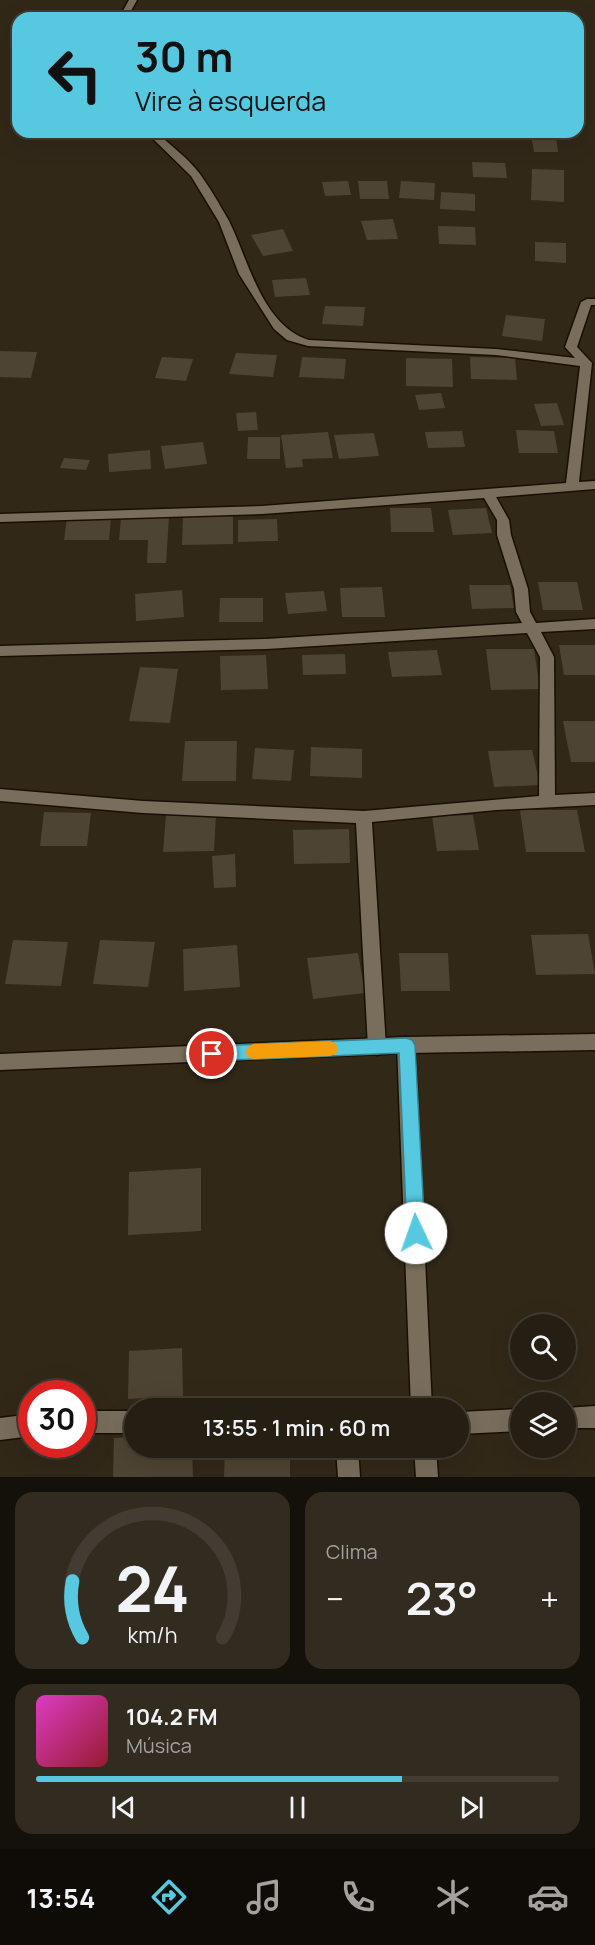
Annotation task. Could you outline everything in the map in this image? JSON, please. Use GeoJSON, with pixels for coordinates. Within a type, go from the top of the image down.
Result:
{"type":"FeatureCollection","features":[{"type":"Feature","properties":{"kind":"street"},"geometry":{"type":"LineString","coordinates":[[158,138],[195,174],[224,222],[244,274],[278,327],[291,338],[308,343],[496,352],[586,363]]}},
{"type":"Feature","properties":{"kind":"street"},"geometry":{"type":"LineString","coordinates":[[572,487],[586,363],[571,347],[587,302],[595,302]]}},
{"type":"Feature","properties":{"kind":"street"},"geometry":{"type":"LineString","coordinates":[[0,518],[262,510],[595,485]]}},
{"type":"Feature","properties":{"kind":"street"},"geometry":{"type":"LineString","coordinates":[[488,494],[503,520],[504,535],[520,590],[523,612],[547,657],[547,801]]}},
{"type":"Feature","properties":{"kind":"street"},"geometry":{"type":"LineString","coordinates":[[0,651],[266,644],[595,624]]}},
{"type":"Feature","properties":{"kind":"street"},"geometry":{"type":"LineString","coordinates":[[0,795],[143,807],[364,817],[595,799]]}},
{"type":"Feature","properties":{"kind":"street"},"geometry":{"type":"LineString","coordinates":[[364,817],[377,1047]]}},
{"type":"Feature","properties":{"kind":"street"},"geometry":{"type":"LineString","coordinates":[[0,1062],[406,1045],[595,1042]]}},
{"type":"Feature","properties":{"kind":"street"},"geometry":{"type":"LineString","coordinates":[[406,1045],[422,1398]]}},
{"type":"Feature","properties":{"kind":"street"},"geometry":{"type":"LineString","coordinates":[[576,1418],[595,1417]]}},
{"type":"Feature","properties":{"kind":"street"},"geometry":{"type":"LineString","coordinates":[[469,1423],[510,1420]]}},
{"type":"Feature","properties":{"kind":"street"},"geometry":{"type":"LineString","coordinates":[[96,1422],[124,1422]]}},
{"type":"Feature","properties":{"kind":"street"},"geometry":{"type":"LineString","coordinates":[[0,1429],[18,1427]]}},
{"type":"Feature","properties":{"kind":"street"},"geometry":{"type":"LineString","coordinates":[[348,1458],[349,1477]]}},
{"type":"Feature","properties":{"kind":"street"},"geometry":{"type":"LineString","coordinates":[[425,1458],[427,1477]]}},
{"type":"Feature","properties":{"kind":"building"},"geometry":{"type":"Polygon","coordinates":[[[531,138],[556,138],[558,152],[534,152],[531,138]]]}},
{"type":"Feature","properties":{"kind":"building"},"geometry":{"type":"Polygon","coordinates":[[[472,162],[505,163],[507,178],[473,177],[472,162]]]}},
{"type":"Feature","properties":{"kind":"building"},"geometry":{"type":"Polygon","coordinates":[[[532,169],[564,170],[564,202],[531,200],[532,169]]]}},
{"type":"Feature","properties":{"kind":"building"},"geometry":{"type":"Polygon","coordinates":[[[348,181],[351,195],[325,196],[322,182],[348,181]]]}},
{"type":"Feature","properties":{"kind":"building"},"geometry":{"type":"Polygon","coordinates":[[[358,181],[387,181],[389,199],[360,199],[358,181]]]}},
{"type":"Feature","properties":{"kind":"building"},"geometry":{"type":"Polygon","coordinates":[[[401,181],[435,183],[434,200],[399,198],[401,181]]]}},
{"type":"Feature","properties":{"kind":"building"},"geometry":{"type":"Polygon","coordinates":[[[441,192],[475,194],[475,211],[440,209],[441,192]]]}},
{"type":"Feature","properties":{"kind":"building"},"geometry":{"type":"Polygon","coordinates":[[[393,219],[398,239],[367,240],[361,221],[393,219]]]}},
{"type":"Feature","properties":{"kind":"building"},"geometry":{"type":"Polygon","coordinates":[[[438,226],[475,227],[476,245],[439,244],[438,226]]]}},
{"type":"Feature","properties":{"kind":"building"},"geometry":{"type":"Polygon","coordinates":[[[283,229],[293,251],[263,256],[251,235],[283,229]]]}},
{"type":"Feature","properties":{"kind":"building"},"geometry":{"type":"Polygon","coordinates":[[[535,242],[566,243],[566,263],[535,261],[535,242]]]}},
{"type":"Feature","properties":{"kind":"building"},"geometry":{"type":"Polygon","coordinates":[[[306,278],[310,295],[275,297],[272,280],[306,278]]]}},
{"type":"Feature","properties":{"kind":"building"},"geometry":{"type":"Polygon","coordinates":[[[325,306],[365,307],[363,326],[322,324],[325,306]]]}},
{"type":"Feature","properties":{"kind":"building"},"geometry":{"type":"Polygon","coordinates":[[[506,315],[545,319],[542,341],[502,336],[506,315]]]}},
{"type":"Feature","properties":{"kind":"building"},"geometry":{"type":"Polygon","coordinates":[[[0,351],[37,352],[31,378],[0,377],[0,351]]]}},
{"type":"Feature","properties":{"kind":"building"},"geometry":{"type":"Polygon","coordinates":[[[236,353],[277,355],[273,377],[229,374],[236,353]]]}},
{"type":"Feature","properties":{"kind":"building"},"geometry":{"type":"Polygon","coordinates":[[[162,357],[193,359],[186,381],[155,378],[162,357]]]}},
{"type":"Feature","properties":{"kind":"building"},"geometry":{"type":"Polygon","coordinates":[[[302,357],[346,359],[344,379],[299,377],[302,357]]]}},
{"type":"Feature","properties":{"kind":"building"},"geometry":{"type":"Polygon","coordinates":[[[470,357],[515,358],[517,380],[471,379],[470,357]]]}},
{"type":"Feature","properties":{"kind":"building"},"geometry":{"type":"Polygon","coordinates":[[[406,358],[452,359],[453,387],[406,386],[406,358]]]}},
{"type":"Feature","properties":{"kind":"building"},"geometry":{"type":"Polygon","coordinates":[[[441,393],[445,408],[419,410],[415,395],[441,393]]]}},
{"type":"Feature","properties":{"kind":"building"},"geometry":{"type":"Polygon","coordinates":[[[557,403],[564,425],[541,426],[534,404],[557,403]]]}},
{"type":"Feature","properties":{"kind":"building"},"geometry":{"type":"Polygon","coordinates":[[[256,412],[258,430],[238,431],[236,413],[256,412]]]}},
{"type":"Feature","properties":{"kind":"building"},"geometry":{"type":"Polygon","coordinates":[[[516,430],[554,431],[558,453],[519,453],[516,430]]]}},
{"type":"Feature","properties":{"kind":"building"},"geometry":{"type":"Polygon","coordinates":[[[462,431],[465,447],[428,448],[425,432],[462,431]]]}},
{"type":"Feature","properties":{"kind":"building"},"geometry":{"type":"Polygon","coordinates":[[[328,432],[333,458],[302,459],[303,467],[286,468],[281,435],[328,432]]]}},
{"type":"Feature","properties":{"kind":"building"},"geometry":{"type":"Polygon","coordinates":[[[374,433],[379,456],[339,459],[334,435],[374,433]]]}},
{"type":"Feature","properties":{"kind":"building"},"geometry":{"type":"Polygon","coordinates":[[[248,437],[280,437],[280,459],[247,459],[248,437]]]}},
{"type":"Feature","properties":{"kind":"building"},"geometry":{"type":"Polygon","coordinates":[[[203,442],[207,464],[165,469],[161,446],[203,442]]]}},
{"type":"Feature","properties":{"kind":"building"},"geometry":{"type":"Polygon","coordinates":[[[150,450],[151,469],[109,472],[108,454],[150,450]]]}},
{"type":"Feature","properties":{"kind":"building"},"geometry":{"type":"Polygon","coordinates":[[[64,458],[90,460],[86,470],[60,468],[64,458]]]}},
{"type":"Feature","properties":{"kind":"building"},"geometry":{"type":"Polygon","coordinates":[[[390,508],[431,508],[434,532],[391,532],[390,508]]]}},
{"type":"Feature","properties":{"kind":"building"},"geometry":{"type":"Polygon","coordinates":[[[486,508],[492,533],[453,535],[448,510],[486,508]]]}},
{"type":"Feature","properties":{"kind":"building"},"geometry":{"type":"Polygon","coordinates":[[[183,515],[233,515],[233,544],[182,545],[183,515]]]}},
{"type":"Feature","properties":{"kind":"building"},"geometry":{"type":"Polygon","coordinates":[[[169,517],[166,563],[147,563],[148,540],[119,540],[121,518],[169,517]]]}},
{"type":"Feature","properties":{"kind":"building"},"geometry":{"type":"Polygon","coordinates":[[[67,518],[111,518],[109,540],[64,540],[67,518]]]}},
{"type":"Feature","properties":{"kind":"building"},"geometry":{"type":"Polygon","coordinates":[[[277,519],[278,541],[238,542],[238,520],[277,519]]]}},
{"type":"Feature","properties":{"kind":"building"},"geometry":{"type":"Polygon","coordinates":[[[538,582],[577,582],[583,610],[543,610],[538,582]]]}},
{"type":"Feature","properties":{"kind":"building"},"geometry":{"type":"Polygon","coordinates":[[[469,585],[510,585],[514,608],[472,609],[469,585]]]}},
{"type":"Feature","properties":{"kind":"building"},"geometry":{"type":"Polygon","coordinates":[[[382,587],[385,617],[342,617],[340,588],[382,587]]]}},
{"type":"Feature","properties":{"kind":"building"},"geometry":{"type":"Polygon","coordinates":[[[182,590],[184,617],[136,621],[135,594],[182,590]]]}},
{"type":"Feature","properties":{"kind":"building"},"geometry":{"type":"Polygon","coordinates":[[[324,591],[327,611],[288,614],[285,593],[324,591]]]}},
{"type":"Feature","properties":{"kind":"building"},"geometry":{"type":"Polygon","coordinates":[[[220,598],[263,598],[263,622],[219,622],[220,598]]]}},
{"type":"Feature","properties":{"kind":"building"},"geometry":{"type":"Polygon","coordinates":[[[559,645],[595,645],[595,675],[564,675],[559,645]]]}},
{"type":"Feature","properties":{"kind":"building"},"geometry":{"type":"Polygon","coordinates":[[[486,649],[534,649],[540,689],[491,690],[486,649]]]}},
{"type":"Feature","properties":{"kind":"building"},"geometry":{"type":"Polygon","coordinates":[[[437,650],[442,675],[392,677],[388,652],[437,650]]]}},
{"type":"Feature","properties":{"kind":"building"},"geometry":{"type":"Polygon","coordinates":[[[345,654],[346,674],[303,675],[302,655],[345,654]]]}},
{"type":"Feature","properties":{"kind":"building"},"geometry":{"type":"Polygon","coordinates":[[[266,655],[268,689],[221,690],[220,656],[266,655]]]}},
{"type":"Feature","properties":{"kind":"building"},"geometry":{"type":"Polygon","coordinates":[[[140,667],[178,669],[170,723],[129,721],[140,667]]]}},
{"type":"Feature","properties":{"kind":"building"},"geometry":{"type":"Polygon","coordinates":[[[563,721],[595,721],[595,762],[571,762],[563,721]]]}},
{"type":"Feature","properties":{"kind":"building"},"geometry":{"type":"Polygon","coordinates":[[[185,741],[237,741],[236,781],[182,781],[185,741]]]}},
{"type":"Feature","properties":{"kind":"building"},"geometry":{"type":"Polygon","coordinates":[[[311,747],[362,749],[362,778],[310,776],[311,747]]]}},
{"type":"Feature","properties":{"kind":"building"},"geometry":{"type":"Polygon","coordinates":[[[255,748],[294,750],[291,781],[252,779],[255,748]]]}},
{"type":"Feature","properties":{"kind":"building"},"geometry":{"type":"Polygon","coordinates":[[[532,750],[540,785],[494,787],[488,751],[532,750]]]}},
{"type":"Feature","properties":{"kind":"building"},"geometry":{"type":"Polygon","coordinates":[[[520,810],[577,810],[585,852],[526,852],[520,810]]]}},
{"type":"Feature","properties":{"kind":"building"},"geometry":{"type":"Polygon","coordinates":[[[44,812],[91,813],[87,846],[40,846],[44,812]]]}},
{"type":"Feature","properties":{"kind":"building"},"geometry":{"type":"Polygon","coordinates":[[[216,814],[214,851],[163,852],[166,815],[216,814]]]}},
{"type":"Feature","properties":{"kind":"building"},"geometry":{"type":"Polygon","coordinates":[[[473,815],[479,850],[437,851],[432,816],[473,815]]]}},
{"type":"Feature","properties":{"kind":"building"},"geometry":{"type":"Polygon","coordinates":[[[349,829],[350,863],[294,864],[293,830],[349,829]]]}},
{"type":"Feature","properties":{"kind":"building"},"geometry":{"type":"Polygon","coordinates":[[[235,854],[236,887],[214,888],[212,856],[235,854]]]}},
{"type":"Feature","properties":{"kind":"building"},"geometry":{"type":"Polygon","coordinates":[[[588,934],[595,974],[536,975],[531,935],[588,934]]]}},
{"type":"Feature","properties":{"kind":"building"},"geometry":{"type":"Polygon","coordinates":[[[13,940],[68,942],[61,986],[5,984],[13,940]]]}},
{"type":"Feature","properties":{"kind":"building"},"geometry":{"type":"Polygon","coordinates":[[[100,940],[155,942],[148,987],[93,984],[100,940]]]}},
{"type":"Feature","properties":{"kind":"building"},"geometry":{"type":"Polygon","coordinates":[[[237,945],[240,987],[184,991],[183,949],[237,945]]]}},
{"type":"Feature","properties":{"kind":"building"},"geometry":{"type":"Polygon","coordinates":[[[358,953],[365,993],[313,999],[307,958],[358,953]]]}},
{"type":"Feature","properties":{"kind":"building"},"geometry":{"type":"Polygon","coordinates":[[[399,953],[448,953],[450,991],[401,991],[399,953]]]}},
{"type":"Feature","properties":{"kind":"building"},"geometry":{"type":"Polygon","coordinates":[[[201,1168],[201,1231],[128,1235],[129,1172],[201,1168]]]}},
{"type":"Feature","properties":{"kind":"building"},"geometry":{"type":"Polygon","coordinates":[[[182,1348],[183,1396],[128,1398],[129,1351],[182,1348]]]}},
{"type":"Feature","properties":{"kind":"building"},"geometry":{"type":"Polygon","coordinates":[[[114,1438],[124,1438],[124,1458],[192,1458],[193,1477],[113,1477],[114,1438]]]}},
{"type":"Feature","properties":{"kind":"building"},"geometry":{"type":"Polygon","coordinates":[[[225,1458],[290,1458],[290,1477],[224,1477],[225,1458]]]}},
{"type":"Feature","properties":{"kind":"slow traffic"},"geometry":{"type":"LineString","coordinates":[[253,1052],[330,1049]]}},
{"type":"Feature","properties":{"kind":"route"},"geometry":{"type":"LineString","coordinates":[[212,1054],[406,1045],[416,1233]]}}]}
